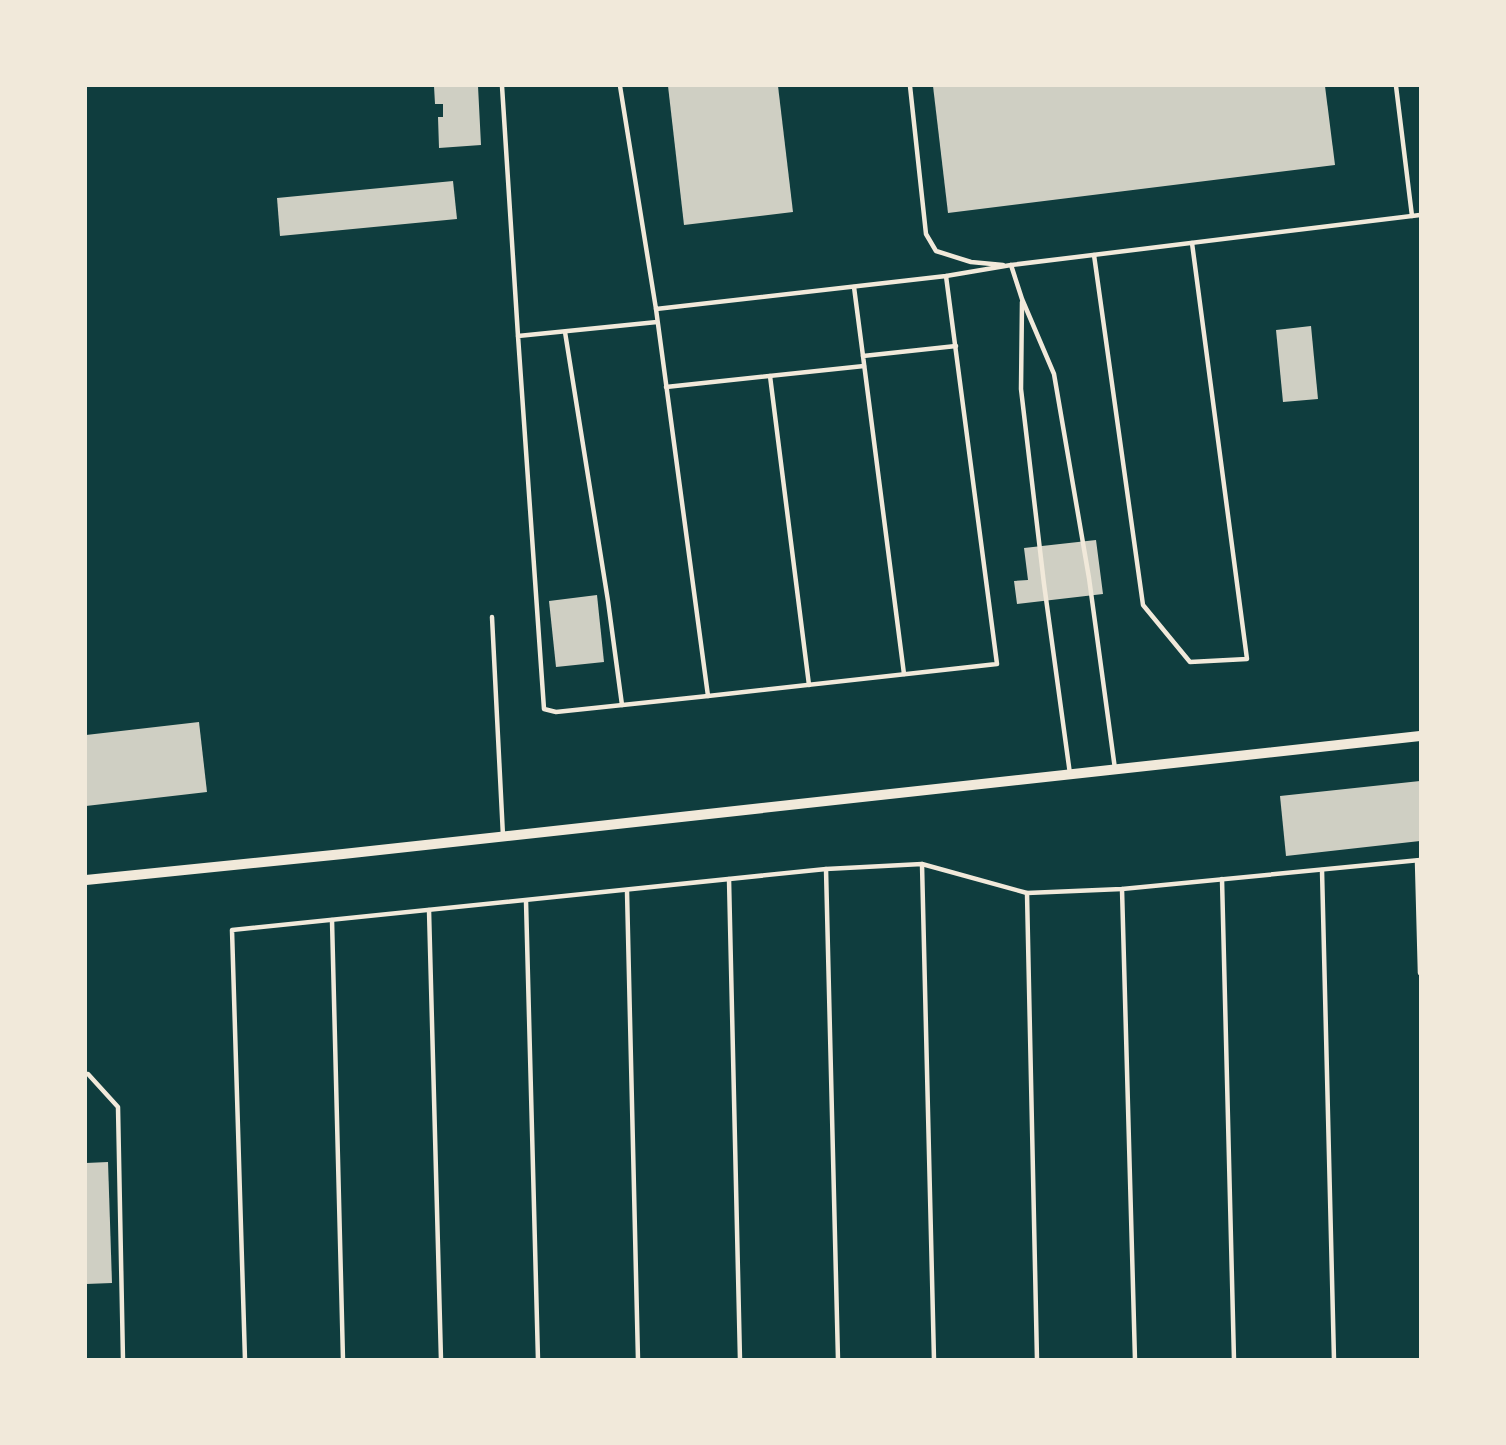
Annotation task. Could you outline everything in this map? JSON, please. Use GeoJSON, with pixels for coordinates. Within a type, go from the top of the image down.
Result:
{"type":"FeatureCollection","features":[{"type":"Feature","properties":{"kind":"street"},"geometry":{"type":"LineString","coordinates":[[86,880],[1420,736]]}},
{"type":"Feature","properties":{"kind":"lane"},"geometry":{"type":"LineString","coordinates":[[502,86],[544,709],[555,712],[997,664],[946,276]]}},
{"type":"Feature","properties":{"kind":"lane"},"geometry":{"type":"LineString","coordinates":[[620,86],[656,309],[708,696]]}},
{"type":"Feature","properties":{"kind":"lane"},"geometry":{"type":"LineString","coordinates":[[910,86],[926,234],[936,250],[971,262],[1011,265]]}},
{"type":"Feature","properties":{"kind":"lane"},"geometry":{"type":"LineString","coordinates":[[1396,86],[1412,216]]}},
{"type":"Feature","properties":{"kind":"lane"},"geometry":{"type":"LineString","coordinates":[[656,309],[946,276],[1011,265],[1420,215]]}},
{"type":"Feature","properties":{"kind":"lane"},"geometry":{"type":"LineString","coordinates":[[1094,255],[1143,605],[1190,662],[1247,659],[1192,243]]}},
{"type":"Feature","properties":{"kind":"lane"},"geometry":{"type":"LineString","coordinates":[[1011,265],[1022,299],[1054,374],[1089,578],[1115,770]]}},
{"type":"Feature","properties":{"kind":"lane"},"geometry":{"type":"LineString","coordinates":[[854,287],[904,674]]}},
{"type":"Feature","properties":{"kind":"lane"},"geometry":{"type":"LineString","coordinates":[[1022,299],[1021,389],[1044,584],[1070,774]]}},
{"type":"Feature","properties":{"kind":"lane"},"geometry":{"type":"LineString","coordinates":[[518,336],[657,322]]}},
{"type":"Feature","properties":{"kind":"lane"},"geometry":{"type":"LineString","coordinates":[[565,332],[608,601],[622,705]]}},
{"type":"Feature","properties":{"kind":"lane"},"geometry":{"type":"LineString","coordinates":[[863,356],[956,346]]}},
{"type":"Feature","properties":{"kind":"lane"},"geometry":{"type":"LineString","coordinates":[[666,387],[864,366]]}},
{"type":"Feature","properties":{"kind":"lane"},"geometry":{"type":"LineString","coordinates":[[770,376],[809,685]]}},
{"type":"Feature","properties":{"kind":"lane"},"geometry":{"type":"LineString","coordinates":[[492,617],[503,836]]}},
{"type":"Feature","properties":{"kind":"lane"},"geometry":{"type":"LineString","coordinates":[[245,1359],[232,930],[826,869],[922,864],[1027,893],[1122,889],[1419,861],[1420,973]]}},
{"type":"Feature","properties":{"kind":"lane"},"geometry":{"type":"LineString","coordinates":[[922,864],[934,1359]]}},
{"type":"Feature","properties":{"kind":"lane"},"geometry":{"type":"LineString","coordinates":[[826,869],[837,1359]]}},
{"type":"Feature","properties":{"kind":"lane"},"geometry":{"type":"LineString","coordinates":[[1322,870],[1334,1359]]}},
{"type":"Feature","properties":{"kind":"lane"},"geometry":{"type":"LineString","coordinates":[[729,879],[740,1359]]}},
{"type":"Feature","properties":{"kind":"lane"},"geometry":{"type":"LineString","coordinates":[[1222,879],[1234,1359]]}},
{"type":"Feature","properties":{"kind":"lane"},"geometry":{"type":"LineString","coordinates":[[1122,889],[1135,1359]]}},
{"type":"Feature","properties":{"kind":"lane"},"geometry":{"type":"LineString","coordinates":[[627,891],[638,1359]]}},
{"type":"Feature","properties":{"kind":"lane"},"geometry":{"type":"LineString","coordinates":[[1027,893],[1038,1359]]}},
{"type":"Feature","properties":{"kind":"lane"},"geometry":{"type":"LineString","coordinates":[[526,901],[538,1359]]}},
{"type":"Feature","properties":{"kind":"lane"},"geometry":{"type":"LineString","coordinates":[[429,910],[441,1359]]}},
{"type":"Feature","properties":{"kind":"lane"},"geometry":{"type":"LineString","coordinates":[[332,920],[343,1359]]}},
{"type":"Feature","properties":{"kind":"lane"},"geometry":{"type":"LineString","coordinates":[[86,1074],[117,1107],[123,1359]]}},
{"type":"Feature","properties":{"kind":"building"},"geometry":{"type":"Polygon","coordinates":[[[434,86],[478,86],[481,145],[439,148],[438,117],[443,117],[443,104],[435,104],[434,86]]]}},
{"type":"Feature","properties":{"kind":"building"},"geometry":{"type":"Polygon","coordinates":[[[668,86],[778,86],[793,212],[684,225],[668,86]]]}},
{"type":"Feature","properties":{"kind":"building"},"geometry":{"type":"Polygon","coordinates":[[[933,86],[1325,86],[1335,165],[948,213],[933,86]]]}},
{"type":"Feature","properties":{"kind":"building"},"geometry":{"type":"Polygon","coordinates":[[[453,181],[457,219],[280,236],[277,198],[453,181]]]}},
{"type":"Feature","properties":{"kind":"building"},"geometry":{"type":"Polygon","coordinates":[[[1311,326],[1318,399],[1283,402],[1276,330],[1311,326]]]}},
{"type":"Feature","properties":{"kind":"building"},"geometry":{"type":"Polygon","coordinates":[[[1096,540],[1103,594],[1017,604],[1014,581],[1028,580],[1024,548],[1096,540]]]}},
{"type":"Feature","properties":{"kind":"building"},"geometry":{"type":"Polygon","coordinates":[[[597,595],[604,662],[556,667],[549,601],[597,595]]]}},
{"type":"Feature","properties":{"kind":"building"},"geometry":{"type":"Polygon","coordinates":[[[199,722],[207,792],[86,806],[86,735],[199,722]]]}},
{"type":"Feature","properties":{"kind":"building"},"geometry":{"type":"Polygon","coordinates":[[[1420,781],[1420,841],[1286,856],[1280,796],[1420,781]]]}},
{"type":"Feature","properties":{"kind":"building"},"geometry":{"type":"Polygon","coordinates":[[[108,1162],[112,1283],[86,1284],[86,1163],[108,1162]]]}}]}
